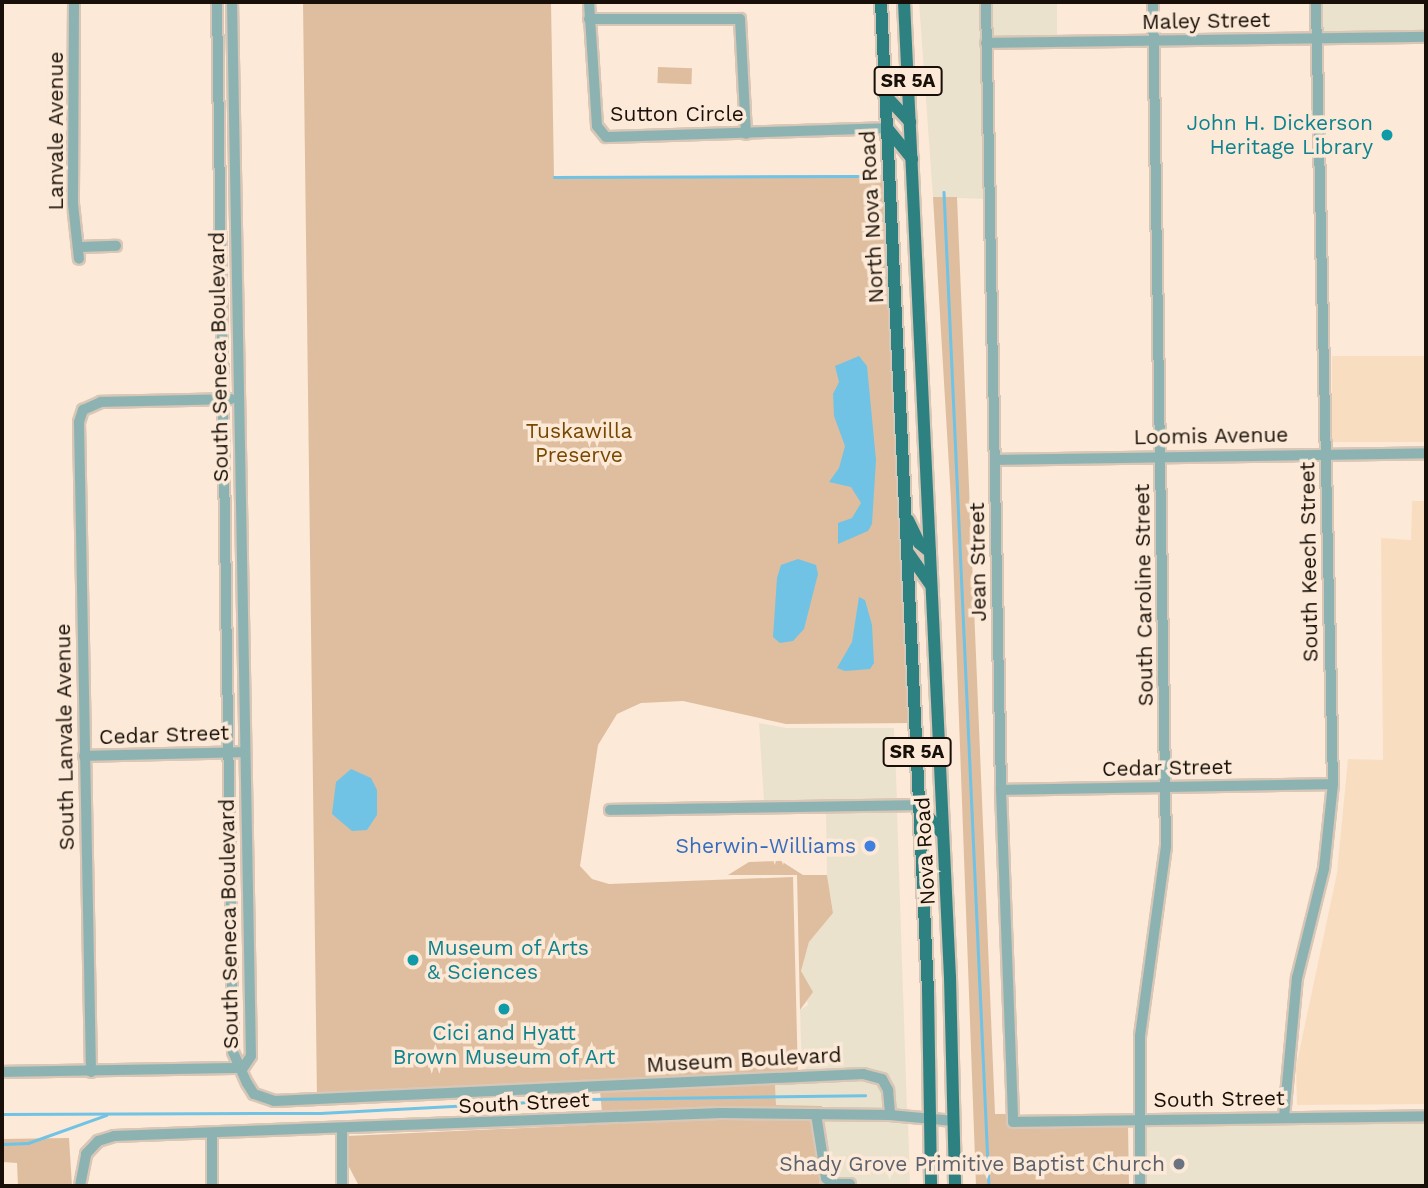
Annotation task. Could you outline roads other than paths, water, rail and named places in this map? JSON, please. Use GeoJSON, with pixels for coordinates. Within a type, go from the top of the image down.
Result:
{"type":"FeatureCollection","features":[{"type":"Feature","properties":{"kind":"main road","name":"North Nova Road"},"geometry":{"type":"LineString","coordinates":[[880,2],[899,388]]}},
{"type":"Feature","properties":{"kind":"main road","name":"North Nova Road"},"geometry":{"type":"LineString","coordinates":[[904,2],[922,388]]}},
{"type":"Feature","properties":{"kind":"main road"},"geometry":{"type":"LineString","coordinates":[[885,94],[910,122]]}},
{"type":"Feature","properties":{"kind":"main road"},"geometry":{"type":"LineString","coordinates":[[887,128],[912,159]]}},
{"type":"Feature","properties":{"kind":"main road","name":"Nova Road"},"geometry":{"type":"LineString","coordinates":[[899,388],[919,805],[931,1186]]}},
{"type":"Feature","properties":{"kind":"main road","name":"Nova Road"},"geometry":{"type":"LineString","coordinates":[[922,388],[943,836],[955,1186]]}},
{"type":"Feature","properties":{"kind":"main road"},"geometry":{"type":"LineString","coordinates":[[905,514],[919,543],[930,552]]}},
{"type":"Feature","properties":{"kind":"main road"},"geometry":{"type":"LineString","coordinates":[[907,551],[932,587]]}},
{"type":"Feature","properties":{"kind":"main road"},"geometry":{"type":"LineString","coordinates":[[919,805],[943,836]]}},
{"type":"Feature","properties":{"kind":"street","name":"Lanvale Avenue"},"geometry":{"type":"LineString","coordinates":[[74,2],[74,204],[79,259]]}},
{"type":"Feature","properties":{"kind":"street","name":"South Seneca Boulevard"},"geometry":{"type":"LineString","coordinates":[[217,2],[234,909],[233,1052],[243,1068],[251,1056],[232,2]]}},
{"type":"Feature","properties":{"kind":"street","name":"Sutton Circle"},"geometry":{"type":"LineString","coordinates":[[589,2],[599,132],[606,137],[887,128]]}},
{"type":"Feature","properties":{"kind":"street","name":"Jean Street"},"geometry":{"type":"LineString","coordinates":[[986,2],[1001,790],[1013,1122]]}},
{"type":"Feature","properties":{"kind":"street","name":"South Caroline Street"},"geometry":{"type":"LineString","coordinates":[[1140,1186],[1140,1037],[1166,847],[1153,2]]}},
{"type":"Feature","properties":{"kind":"street","name":"South Keech Street"},"geometry":{"type":"LineString","coordinates":[[1284,1117],[1297,978],[1324,869],[1333,784],[1317,2]]}},
{"type":"Feature","properties":{"kind":"street"},"geometry":{"type":"LineString","coordinates":[[589,19],[740,19],[746,134]]}},
{"type":"Feature","properties":{"kind":"street","name":"Maley Street"},"geometry":{"type":"LineString","coordinates":[[986,43],[1426,37]]}},
{"type":"Feature","properties":{"kind":"street"},"geometry":{"type":"LineString","coordinates":[[218,65],[233,64]]}},
{"type":"Feature","properties":{"kind":"street"},"geometry":{"type":"LineString","coordinates":[[222,244],[236,244]]}},
{"type":"Feature","properties":{"kind":"street"},"geometry":{"type":"LineString","coordinates":[[80,247],[116,246]]}},
{"type":"Feature","properties":{"kind":"street"},"geometry":{"type":"LineString","coordinates":[[225,399],[239,399]]}},
{"type":"Feature","properties":{"kind":"street","name":"South Lanvale Avenue"},"geometry":{"type":"LineString","coordinates":[[91,1072],[79,422],[89,405],[225,399]]}},
{"type":"Feature","properties":{"kind":"street","name":"Loomis Avenue"},"geometry":{"type":"LineString","coordinates":[[995,460],[1162,455],[1426,453]]}},
{"type":"Feature","properties":{"kind":"street"},"geometry":{"type":"LineString","coordinates":[[228,579],[242,578]]}},
{"type":"Feature","properties":{"kind":"street","name":"Cedar Street"},"geometry":{"type":"LineString","coordinates":[[84,756],[245,752]]}},
{"type":"Feature","properties":{"kind":"street","name":"Cedar Street"},"geometry":{"type":"LineString","coordinates":[[1001,790],[1333,784]]}},
{"type":"Feature","properties":{"kind":"street"},"geometry":{"type":"LineString","coordinates":[[611,810],[919,805]]}},
{"type":"Feature","properties":{"kind":"street"},"geometry":{"type":"LineString","coordinates":[[234,909],[248,909]]}},
{"type":"Feature","properties":{"kind":"street"},"geometry":{"type":"LineString","coordinates":[[2,1072],[243,1068]]}},
{"type":"Feature","properties":{"kind":"street","name":"Museum Boulevard"},"geometry":{"type":"LineString","coordinates":[[243,1068],[254,1094],[274,1101],[863,1074],[882,1079],[888,1090],[890,1115]]}},
{"type":"Feature","properties":{"kind":"street","name":"South Street"},"geometry":{"type":"LineString","coordinates":[[80,1186],[86,1154],[98,1141],[114,1136],[342,1130],[721,1114],[890,1115],[954,1121]]}},
{"type":"Feature","properties":{"kind":"street"},"geometry":{"type":"LineString","coordinates":[[816,1114],[826,1178],[832,1184],[850,1184]]}},
{"type":"Feature","properties":{"kind":"street","name":"South Street"},"geometry":{"type":"LineString","coordinates":[[1013,1122],[1426,1116]]}},
{"type":"Feature","properties":{"kind":"street"},"geometry":{"type":"LineString","coordinates":[[342,1130],[342,1186]]}},
{"type":"Feature","properties":{"kind":"street"},"geometry":{"type":"LineString","coordinates":[[212,1134],[212,1186]]}},
{"type":"Feature","properties":{"kind":"water"},"geometry":{"type":"Polygon","coordinates":[[[859,356],[867,366],[876,460],[872,524],[868,531],[838,544],[838,523],[852,518],[861,503],[851,487],[829,482],[839,468],[845,446],[834,416],[833,394],[839,382],[835,366],[859,356]]]}},
{"type":"Feature","properties":{"kind":"water"},"geometry":{"type":"Polygon","coordinates":[[[798,559],[816,565],[818,574],[804,629],[793,641],[780,643],[773,637],[777,578],[781,565],[798,559]]]}},
{"type":"Feature","properties":{"kind":"water"},"geometry":{"type":"Polygon","coordinates":[[[859,597],[865,600],[872,625],[874,663],[870,669],[845,671],[837,668],[852,642],[859,597]]]}},
{"type":"Feature","properties":{"kind":"water"},"geometry":{"type":"Polygon","coordinates":[[[351,769],[371,778],[377,790],[377,815],[367,830],[352,831],[332,814],[336,782],[351,769]]]}},
{"type":"Feature","properties":{"kind":"waterway"},"geometry":{"type":"LineString","coordinates":[[554,177],[866,176]]}},
{"type":"Feature","properties":{"kind":"waterway"},"geometry":{"type":"LineString","coordinates":[[944,192],[989,1186]]}},
{"type":"Feature","properties":{"kind":"waterway"},"geometry":{"type":"LineString","coordinates":[[2,1114],[320,1113],[590,1099],[865,1095]]}},
{"type":"Feature","properties":{"kind":"waterway"},"geometry":{"type":"LineString","coordinates":[[2,1144],[28,1143],[106,1115]]}},
{"type":"Feature","properties":{"kind":"place","name":"John H. Dickerson Heritage Library"},"geometry":{"type":"Point","coordinates":[1387,135]}},
{"type":"Feature","properties":{"kind":"place","name":"Sherwin-Williams"},"geometry":{"type":"Point","coordinates":[870,846]}},
{"type":"Feature","properties":{"kind":"place","name":"Museum of Arts & Sciences"},"geometry":{"type":"Point","coordinates":[413,960]}},
{"type":"Feature","properties":{"kind":"place","name":"Cici and Hyatt Brown Museum of Art"},"geometry":{"type":"Point","coordinates":[504,1009]}},
{"type":"Feature","properties":{"kind":"place","name":"Shady Grove Primitive Baptist Church"},"geometry":{"type":"Point","coordinates":[1179,1164]}},
{"type":"Feature","properties":{"kind":"park label","name":"Tuskawilla Preserve"},"geometry":{"type":"Point","coordinates":[579,443]}}]}
